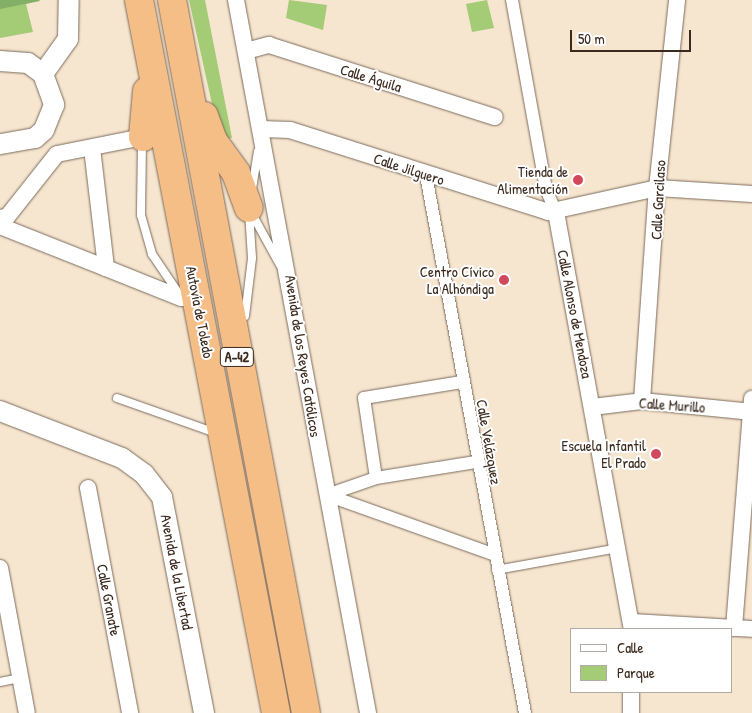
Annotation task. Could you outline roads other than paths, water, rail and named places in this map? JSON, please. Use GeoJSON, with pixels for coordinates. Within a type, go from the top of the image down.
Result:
{"type":"FeatureCollection","features":[{"type":"Feature","properties":{"kind":"highway","name":"Autovía de Toledo"},"geometry":{"type":"LineString","coordinates":[[140,0],[276,713]]}},
{"type":"Feature","properties":{"kind":"highway","name":"Autovía de Toledo"},"geometry":{"type":"LineString","coordinates":[[172,0],[248,416],[306,713]]}},
{"type":"Feature","properties":{"kind":"highway"},"geometry":{"type":"LineString","coordinates":[[183,56],[213,141],[236,174],[249,208]]}},
{"type":"Feature","properties":{"kind":"highway"},"geometry":{"type":"LineString","coordinates":[[143,136],[150,60]]}},
{"type":"Feature","properties":{"kind":"highway"},"geometry":{"type":"LineString","coordinates":[[182,298],[213,379]]}},
{"type":"Feature","properties":{"kind":"highway"},"geometry":{"type":"LineString","coordinates":[[245,316],[251,374],[248,416]]}},
{"type":"Feature","properties":{"kind":"street"},"geometry":{"type":"LineString","coordinates":[[43,74],[68,39],[69,0]]}},
{"type":"Feature","properties":{"kind":"street","name":"Avenida de los Reyes Católicos"},"geometry":{"type":"LineString","coordinates":[[236,0],[293,288],[327,496],[368,713]]}},
{"type":"Feature","properties":{"kind":"street","name":"Calle Alonso de Mendoza"},"geometry":{"type":"LineString","coordinates":[[512,0],[546,188],[556,212],[632,626]]}},
{"type":"Feature","properties":{"kind":"street","name":"Calle Garcilaso"},"geometry":{"type":"LineString","coordinates":[[642,401],[657,188],[677,0]]}},
{"type":"Feature","properties":{"kind":"street","name":"Calle Águila"},"geometry":{"type":"LineString","coordinates":[[246,51],[270,45],[495,117]]}},
{"type":"Feature","properties":{"kind":"street"},"geometry":{"type":"LineString","coordinates":[[0,61],[28,63],[43,74],[54,104],[44,130],[24,144],[0,144]]}},
{"type":"Feature","properties":{"kind":"street","name":"Calle Jilguero"},"geometry":{"type":"LineString","coordinates":[[262,129],[290,130],[426,175],[556,212]]}},
{"type":"Feature","properties":{"kind":"street"},"geometry":{"type":"LineString","coordinates":[[0,218],[7,216],[57,154],[143,136]]}},
{"type":"Feature","properties":{"kind":"street"},"geometry":{"type":"LineString","coordinates":[[92,148],[106,268]]}},
{"type":"Feature","properties":{"kind":"street","name":"Calle Velázquez"},"geometry":{"type":"LineString","coordinates":[[426,175],[476,462],[525,713]]}},
{"type":"Feature","properties":{"kind":"street"},"geometry":{"type":"LineString","coordinates":[[556,212],[657,188],[752,194]]}},
{"type":"Feature","properties":{"kind":"street"},"geometry":{"type":"LineString","coordinates":[[0,226],[182,298]]}},
{"type":"Feature","properties":{"kind":"street"},"geometry":{"type":"LineString","coordinates":[[376,478],[364,398],[462,382]]}},
{"type":"Feature","properties":{"kind":"street","name":"Calle Murillo"},"geometry":{"type":"LineString","coordinates":[[592,407],[642,401],[752,407]]}},
{"type":"Feature","properties":{"kind":"street"},"geometry":{"type":"LineString","coordinates":[[734,628],[752,407]]}},
{"type":"Feature","properties":{"kind":"street","name":"Avenida de la Libertad"},"geometry":{"type":"LineString","coordinates":[[0,411],[122,458],[144,474],[162,497],[204,713]]}},
{"type":"Feature","properties":{"kind":"street"},"geometry":{"type":"LineString","coordinates":[[327,496],[376,478],[476,462]]}},
{"type":"Feature","properties":{"kind":"street","name":"Calle Granate"},"geometry":{"type":"LineString","coordinates":[[88,488],[130,713]]}},
{"type":"Feature","properties":{"kind":"street"},"geometry":{"type":"LineString","coordinates":[[327,496],[493,554]]}},
{"type":"Feature","properties":{"kind":"street"},"geometry":{"type":"LineString","coordinates":[[0,568],[5,619],[27,713]]}},
{"type":"Feature","properties":{"kind":"street"},"geometry":{"type":"LineString","coordinates":[[632,626],[752,629]]}},
{"type":"Feature","properties":{"kind":"street"},"geometry":{"type":"LineString","coordinates":[[631,693],[631,713]]}},
{"type":"Feature","properties":{"kind":"lane"},"geometry":{"type":"LineString","coordinates":[[245,316],[252,258],[249,208],[262,129]]}},
{"type":"Feature","properties":{"kind":"lane"},"geometry":{"type":"LineString","coordinates":[[143,136],[141,215],[152,254],[182,298]]}},
{"type":"Feature","properties":{"kind":"lane"},"geometry":{"type":"LineString","coordinates":[[249,208],[293,288]]}},
{"type":"Feature","properties":{"kind":"lane"},"geometry":{"type":"LineString","coordinates":[[116,398],[224,436]]}},
{"type":"Feature","properties":{"kind":"lane"},"geometry":{"type":"LineString","coordinates":[[496,570],[618,548]]}},
{"type":"Feature","properties":{"kind":"lane"},"geometry":{"type":"LineString","coordinates":[[0,682],[20,678]]}},
{"type":"Feature","properties":{"kind":"place","name":"Tienda de Alimentación"},"geometry":{"type":"Point","coordinates":[578,180]}},
{"type":"Feature","properties":{"kind":"place","name":"Centro Cívico La Alhóndiga"},"geometry":{"type":"Point","coordinates":[504,280]}},
{"type":"Feature","properties":{"kind":"place","name":"Escuela Infantil El Prado"},"geometry":{"type":"Point","coordinates":[656,454]}}]}
